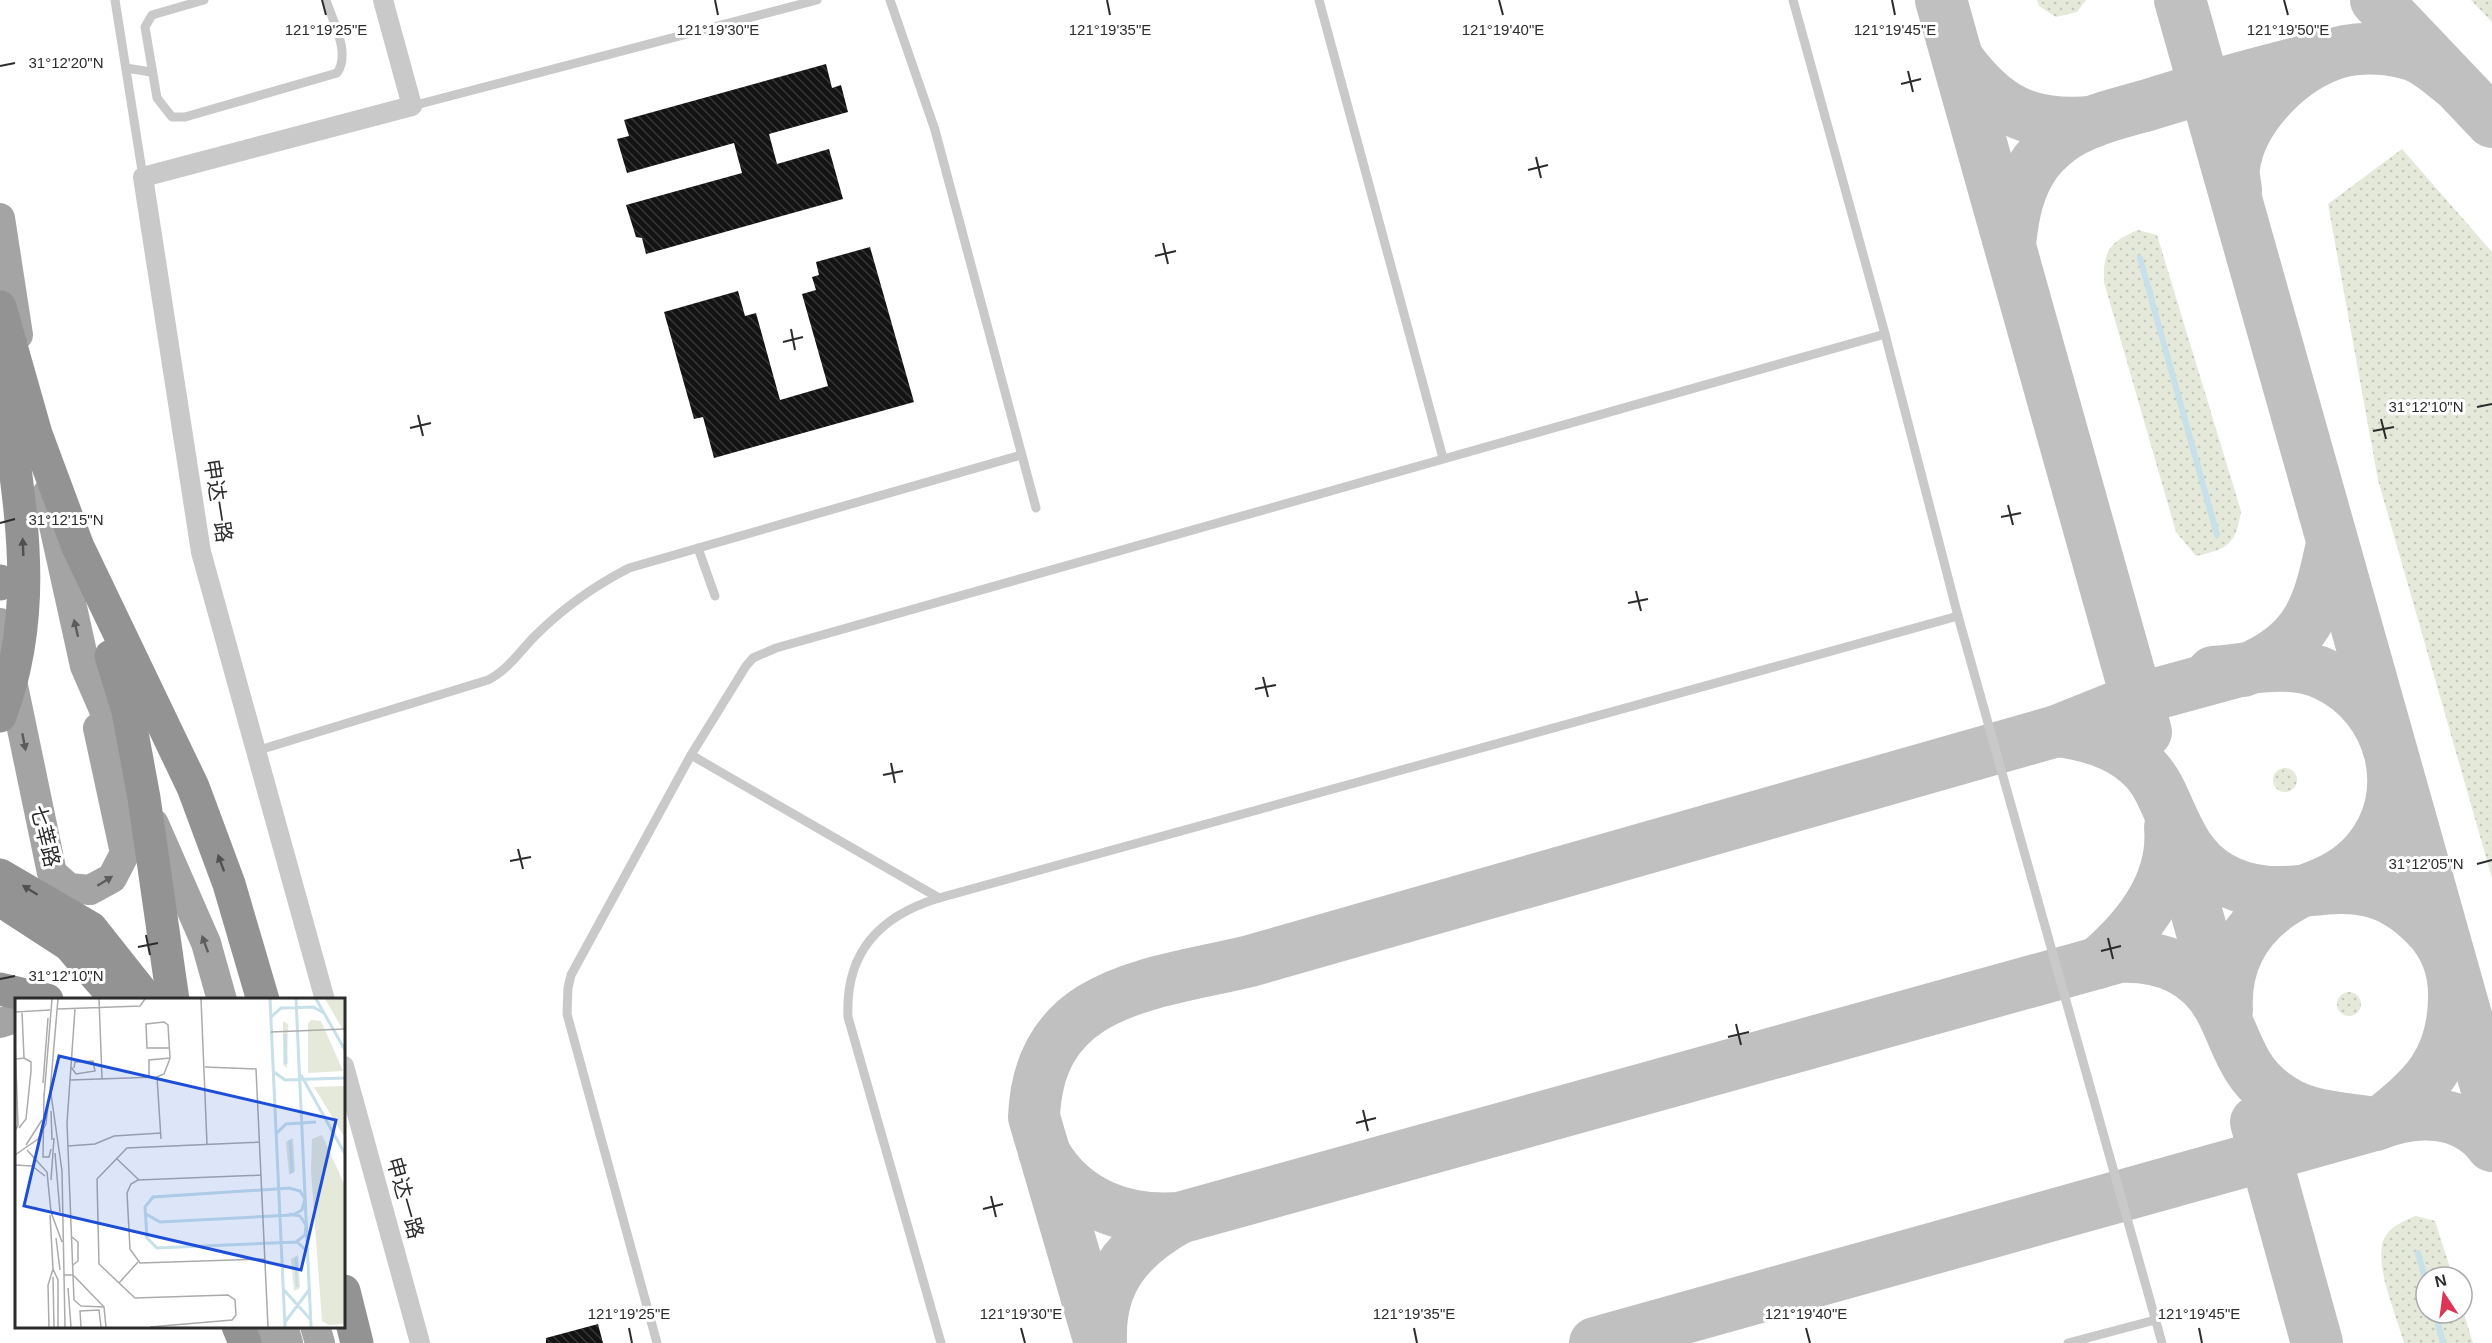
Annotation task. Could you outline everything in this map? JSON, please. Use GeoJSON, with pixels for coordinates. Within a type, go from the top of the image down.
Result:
{"type":"FeatureCollection","features":[{"type":"Feature","properties":{"kind":"highway"},"geometry":{"type":"LineString","coordinates":[[0,307],[36,434],[78,547],[128,711],[173,998]]}},
{"type":"Feature","properties":{"kind":"highway"},"geometry":{"type":"LineString","coordinates":[[0,352],[23,522],[25,606],[14,679],[0,716]]}},
{"type":"Feature","properties":{"kind":"highway"},"geometry":{"type":"LineString","coordinates":[[78,547],[193,787],[229,884],[263,998]]}},
{"type":"Feature","properties":{"kind":"highway"},"geometry":{"type":"LineString","coordinates":[[0,875],[91,928],[147,998]]}},
{"type":"Feature","properties":{"kind":"highway"},"geometry":{"type":"LineString","coordinates":[[0,900],[69,945],[116,998]]}},
{"type":"Feature","properties":{"kind":"highway"},"geometry":{"type":"LineString","coordinates":[[0,989],[42,998]]}},
{"type":"Feature","properties":{"kind":"highway"},"geometry":{"type":"LineString","coordinates":[[345,1295],[357,1343]]}},
{"type":"Feature","properties":{"kind":"highway"},"geometry":{"type":"LineString","coordinates":[[239,1328],[245,1343]]}},
{"type":"Feature","properties":{"kind":"main road","name":"七莘路"},"geometry":{"type":"LineString","coordinates":[[0,218],[33,434],[125,853],[112,878],[90,890],[69,888],[52,873],[0,623]]}},
{"type":"Feature","properties":{"kind":"main road","name":"七莘路"},"geometry":{"type":"LineString","coordinates":[[85,666],[206,943],[222,998]]}},
{"type":"Feature","properties":{"kind":"main road"},"geometry":{"type":"LineString","coordinates":[[0,1023],[15,1018]]}},
{"type":"Feature","properties":{"kind":"main road"},"geometry":{"type":"LineString","coordinates":[[0,1034],[15,1033]]}},
{"type":"Feature","properties":{"kind":"main road"},"geometry":{"type":"LineString","coordinates":[[228,1328],[232,1343]]}},
{"type":"Feature","properties":{"kind":"main road"},"geometry":{"type":"LineString","coordinates":[[258,1328],[262,1343]]}},
{"type":"Feature","properties":{"kind":"main road"},"geometry":{"type":"LineString","coordinates":[[284,1328],[288,1343]]}},
{"type":"Feature","properties":{"kind":"main road"},"geometry":{"type":"LineString","coordinates":[[316,1328],[320,1343]]}},
{"type":"Feature","properties":{"kind":"street"},"geometry":{"type":"LineString","coordinates":[[143,177],[412,106],[383,0]]}},
{"type":"Feature","properties":{"kind":"street","name":"申达一路"},"geometry":{"type":"LineString","coordinates":[[143,177],[201,552],[325,998]]}},
{"type":"Feature","properties":{"kind":"street","name":"申达一路"},"geometry":{"type":"LineString","coordinates":[[345,1070],[420,1343]]}},
{"type":"Feature","properties":{"kind":"lane","name":"申达一路"},"geometry":{"type":"LineString","coordinates":[[115,0],[143,177]]}},
{"type":"Feature","properties":{"kind":"lane"},"geometry":{"type":"LineString","coordinates":[[204,0],[159,12],[147,20],[145,36],[157,98],[172,117],[185,117],[328,78],[342,65],[343,55],[326,0]]}},
{"type":"Feature","properties":{"kind":"lane"},"geometry":{"type":"LineString","coordinates":[[412,106],[813,0]]}},
{"type":"Feature","properties":{"kind":"lane"},"geometry":{"type":"LineString","coordinates":[[890,0],[935,130],[1036,508]]}},
{"type":"Feature","properties":{"kind":"lane"},"geometry":{"type":"LineString","coordinates":[[1319,0],[1443,458]]}},
{"type":"Feature","properties":{"kind":"lane"},"geometry":{"type":"LineString","coordinates":[[1793,0],[1885,334],[1958,616],[2162,1343]]}},
{"type":"Feature","properties":{"kind":"lane"},"geometry":{"type":"LineString","coordinates":[[126,68],[151,72]]}},
{"type":"Feature","properties":{"kind":"lane"},"geometry":{"type":"LineString","coordinates":[[657,1343],[567,1014],[567,999],[571,975],[691,755],[746,666],[764,652],[1885,334]]}},
{"type":"Feature","properties":{"kind":"lane"},"geometry":{"type":"LineString","coordinates":[[256,751],[477,685],[497,675],[544,628],[599,583],[629,568],[1021,455]]}},
{"type":"Feature","properties":{"kind":"lane"},"geometry":{"type":"LineString","coordinates":[[698,549],[715,596]]}},
{"type":"Feature","properties":{"kind":"lane"},"geometry":{"type":"LineString","coordinates":[[941,1343],[852,1034],[848,1000],[852,971],[865,945],[881,927],[900,913],[939,898],[1958,616]]}},
{"type":"Feature","properties":{"kind":"lane"},"geometry":{"type":"LineString","coordinates":[[691,755],[939,898]]}},
{"type":"Feature","properties":{"kind":"lane"},"geometry":{"type":"LineString","coordinates":[[2068,1343],[2155,1320]]}},
{"type":"Feature","properties":{"kind":"shaded area"},"geometry":{"type":"Polygon","coordinates":[[[2037,0],[2086,0],[2077,12],[2056,17],[2039,6],[2037,0]]]}},
{"type":"Feature","properties":{"kind":"shaded area"},"geometry":{"type":"Polygon","coordinates":[[[2471,0],[2492,0],[2492,22],[2471,0]]]}},
{"type":"Feature","properties":{"kind":"shaded area"},"geometry":{"type":"Polygon","coordinates":[[[2402,149],[2492,252],[2492,878],[2378,480],[2328,204],[2402,149]]]}},
{"type":"Feature","properties":{"kind":"shaded area"},"geometry":{"type":"Polygon","coordinates":[[[2138,230],[2157,235],[2241,511],[2236,531],[2229,543],[2216,551],[2196,556],[2176,532],[2104,282],[2105,262],[2110,249],[2120,239],[2138,230]]]}},
{"type":"Feature","properties":{"kind":"shaded area"},"geometry":{"type":"Polygon","coordinates":[[[2285,768],[2294,771],[2297,780],[2294,789],[2285,792],[2276,789],[2273,780],[2276,771],[2285,768]]]}},
{"type":"Feature","properties":{"kind":"shaded area"},"geometry":{"type":"Polygon","coordinates":[[[2349,992],[2358,995],[2361,1004],[2358,1013],[2349,1016],[2340,1013],[2337,1004],[2340,995],[2349,992]]]}},
{"type":"Feature","properties":{"kind":"shaded area"},"geometry":{"type":"Polygon","coordinates":[[[2416,1216],[2435,1221],[2449,1265],[2414,1265],[2414,1325],[2468,1325],[2473,1343],[2404,1343],[2388,1295],[2381,1257],[2386,1235],[2400,1223],[2416,1216]]]}},
{"type":"Feature","properties":{"kind":"building"},"geometry":{"type":"Polygon","coordinates":[[[826,64],[832,88],[841,85],[848,112],[769,134],[777,164],[829,149],[843,199],[646,254],[642,238],[636,237],[626,205],[742,173],[734,143],[627,173],[617,139],[629,136],[624,120],[826,64]]]}},
{"type":"Feature","properties":{"kind":"building"},"geometry":{"type":"Polygon","coordinates":[[[870,247],[914,402],[714,458],[703,417],[694,419],[664,312],[738,291],[745,316],[756,313],[780,400],[828,386],[802,294],[816,290],[812,277],[819,275],[816,262],[870,247]]]}},
{"type":"Feature","properties":{"kind":"building"},"geometry":{"type":"Polygon","coordinates":[[[598,1324],[603,1343],[546,1343],[546,1338],[598,1324]]]}},
{"type":"Feature","properties":{"kind":"waterway"},"geometry":{"type":"LineString","coordinates":[[2140,258],[2217,535]]}},
{"type":"Feature","properties":{"kind":"waterway"},"geometry":{"type":"LineString","coordinates":[[2418,1253],[2421,1265]]}},
{"type":"Feature","properties":{"kind":"waterway"},"geometry":{"type":"LineString","coordinates":[[2438,1325],[2443,1343]]}},
{"type":"Feature","properties":{"kind":"taxiway"},"geometry":{"type":"LineString","coordinates":[[1941,0],[2146,732]]}},
{"type":"Feature","properties":{"kind":"taxiway"},"geometry":{"type":"LineString","coordinates":[[2180,0],[2492,1108]]}},
{"type":"Feature","properties":{"kind":"taxiway"},"geometry":{"type":"LineString","coordinates":[[2376,0],[2492,122]]}},
{"type":"Feature","properties":{"kind":"taxiway"},"geometry":{"type":"LineString","coordinates":[[2236,190],[2234,170],[2238,149],[2255,116],[2281,86],[2296,74],[2328,56],[2347,50],[2368,49],[2409,54],[2433,66],[2454,83]]}},
{"type":"Feature","properties":{"kind":"taxiway"},"geometry":{"type":"LineString","coordinates":[[2010,244],[2017,201],[2025,181],[2044,153],[2069,133],[2110,116],[2238,78],[2329,55]]}},
{"type":"Feature","properties":{"kind":"taxiway"},"geometry":{"type":"LineString","coordinates":[[1958,59],[1986,91],[2015,112],[2050,121],[2092,122]]}},
{"type":"Feature","properties":{"kind":"taxiway"},"geometry":{"type":"LineString","coordinates":[[2243,671],[2283,648],[2307,621],[2321,587],[2332,544]]}},
{"type":"Feature","properties":{"kind":"taxiway"},"geometry":{"type":"LineString","coordinates":[[2213,672],[2270,666],[2312,670],[2326,675],[2349,689],[2368,708],[2381,730],[2390,754],[2393,779],[2391,805],[2382,829],[2367,852],[2354,865],[2331,880],[2306,890]]}},
{"type":"Feature","properties":{"kind":"taxiway"},"geometry":{"type":"LineString","coordinates":[[1100,1343],[1034,1117],[1041,1075],[1056,1042],[1078,1018],[1107,1000],[1139,987],[1250,961],[2057,731],[2137,699],[2247,669]]}},
{"type":"Feature","properties":{"kind":"taxiway"},"geometry":{"type":"LineString","coordinates":[[1595,1343],[2378,1124],[2409,1098],[2433,1072],[2448,1040],[2454,989],[2448,959],[2439,941],[2426,925],[2399,903],[2374,892],[2348,888],[2272,892],[2246,888],[2219,877],[2207,869],[2189,849],[2159,789],[2140,764],[2116,747],[2102,741],[2057,731]]}},
{"type":"Feature","properties":{"kind":"taxiway"},"geometry":{"type":"LineString","coordinates":[[2098,963],[2127,935],[2151,903],[2166,867],[2170,848],[2170,827]]}},
{"type":"Feature","properties":{"kind":"taxiway"},"geometry":{"type":"LineString","coordinates":[[2175,836],[2223,1007]]}},
{"type":"Feature","properties":{"kind":"taxiway"},"geometry":{"type":"LineString","coordinates":[[2227,1010],[2227,990],[2231,972],[2236,955],[2245,939],[2269,912],[2302,891]]}},
{"type":"Feature","properties":{"kind":"taxiway"},"geometry":{"type":"LineString","coordinates":[[1045,1154],[1070,1185],[1085,1197],[1102,1206],[1139,1217],[1179,1218],[2119,957],[2136,957],[2168,963],[2194,977],[2216,1001],[2248,1067],[2262,1085],[2283,1101],[2317,1114],[2367,1122]]}},
{"type":"Feature","properties":{"kind":"taxiway"},"geometry":{"type":"LineString","coordinates":[[2375,1125],[2406,1116],[2438,1115],[2468,1124],[2492,1146]]}},
{"type":"Feature","properties":{"kind":"taxiway"},"geometry":{"type":"LineString","coordinates":[[2256,1122],[2317,1343]]}},
{"type":"Feature","properties":{"kind":"taxiway"},"geometry":{"type":"LineString","coordinates":[[1101,1340],[1105,1300],[1120,1267],[1145,1241],[1179,1218]]}}]}
